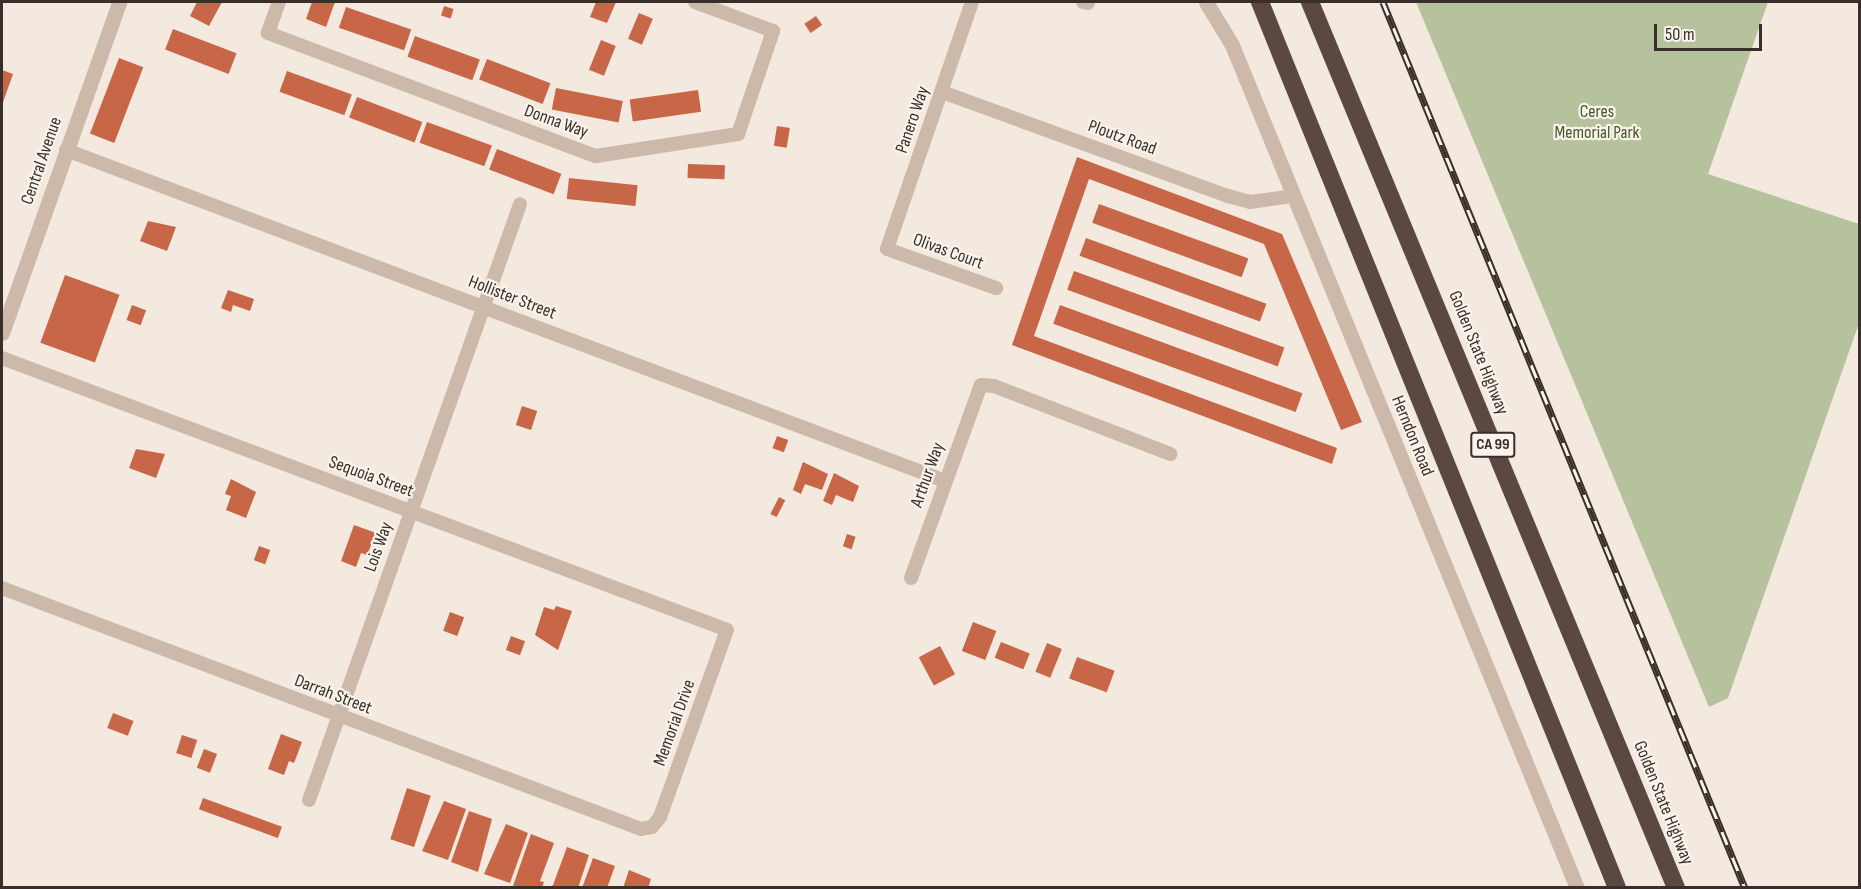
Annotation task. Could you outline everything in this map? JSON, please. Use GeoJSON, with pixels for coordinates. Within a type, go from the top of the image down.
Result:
{"type":"FeatureCollection","features":[{"type":"Feature","properties":{"kind":"highway","name":"CA 99"},"geometry":{"type":"LineString","coordinates":[[1259,2],[1617,888]]}},
{"type":"Feature","properties":{"kind":"highway","name":"Golden State Highway"},"geometry":{"type":"LineString","coordinates":[[1310,2],[1676,888]]}},
{"type":"Feature","properties":{"kind":"street","name":"Central Avenue"},"geometry":{"type":"LineString","coordinates":[[2,333],[119,2]]}},
{"type":"Feature","properties":{"kind":"street","name":"Donna Way"},"geometry":{"type":"LineString","coordinates":[[279,2],[268,33],[596,156],[738,134],[774,31],[695,2]]}},
{"type":"Feature","properties":{"kind":"street","name":"Panero Way"},"geometry":{"type":"LineString","coordinates":[[887,249],[972,2]]}},
{"type":"Feature","properties":{"kind":"street","name":"Herndon Road"},"geometry":{"type":"LineString","coordinates":[[1206,2],[1232,45],[1577,888]]}},
{"type":"Feature","properties":{"kind":"street","name":"Ploutz Road"},"geometry":{"type":"LineString","coordinates":[[942,92],[1228,196],[1250,202],[1293,196]]}},
{"type":"Feature","properties":{"kind":"street","name":"Hollister Street"},"geometry":{"type":"LineString","coordinates":[[66,150],[945,481]]}},
{"type":"Feature","properties":{"kind":"street","name":"Lois Way"},"geometry":{"type":"LineString","coordinates":[[309,800],[520,204]]}},
{"type":"Feature","properties":{"kind":"street","name":"Olivas Court"},"geometry":{"type":"LineString","coordinates":[[887,249],[996,288]]}},
{"type":"Feature","properties":{"kind":"street","name":"Sequoia Street"},"geometry":{"type":"LineString","coordinates":[[2,358],[727,630]]}},
{"type":"Feature","properties":{"kind":"street","name":"Arthur Way"},"geometry":{"type":"LineString","coordinates":[[911,578],[981,385],[994,386],[1170,454]]}},
{"type":"Feature","properties":{"kind":"street","name":"Darrah Street"},"geometry":{"type":"LineString","coordinates":[[2,588],[591,813],[641,830],[652,826]]}},
{"type":"Feature","properties":{"kind":"street","name":"Memorial Drive"},"geometry":{"type":"LineString","coordinates":[[652,826],[660,817],[727,630]]}},
{"type":"Feature","properties":{"kind":"green space","name":"Ceres Memorial Park"},"geometry":{"type":"Polygon","coordinates":[[[1416,2],[1768,2],[1708,174],[1859,224],[1859,323],[1728,698],[1709,707],[1416,2]]]}},
{"type":"Feature","properties":{"kind":"building"},"geometry":{"type":"Polygon","coordinates":[[[197,2],[222,2],[209,26],[190,16],[197,2]]]}},
{"type":"Feature","properties":{"kind":"building"},"geometry":{"type":"Polygon","coordinates":[[[312,2],[335,2],[326,27],[306,19],[312,2]]]}},
{"type":"Feature","properties":{"kind":"building"},"geometry":{"type":"Polygon","coordinates":[[[596,2],[616,2],[607,23],[590,17],[596,2]]]}},
{"type":"Feature","properties":{"kind":"building"},"geometry":{"type":"Polygon","coordinates":[[[444,6],[454,9],[451,18],[441,16],[444,6]]]}},
{"type":"Feature","properties":{"kind":"building"},"geometry":{"type":"Polygon","coordinates":[[[346,7],[411,29],[404,50],[339,28],[346,7]]]}},
{"type":"Feature","properties":{"kind":"building"},"geometry":{"type":"Polygon","coordinates":[[[639,13],[653,19],[642,45],[628,39],[639,13]]]}},
{"type":"Feature","properties":{"kind":"building"},"geometry":{"type":"Polygon","coordinates":[[[816,16],[822,25],[811,33],[804,24],[816,16]]]}},
{"type":"Feature","properties":{"kind":"building"},"geometry":{"type":"Polygon","coordinates":[[[173,29],[236,53],[229,74],[165,50],[173,29]]]}},
{"type":"Feature","properties":{"kind":"building"},"geometry":{"type":"Polygon","coordinates":[[[415,36],[480,60],[472,80],[407,57],[415,36]]]}},
{"type":"Feature","properties":{"kind":"building"},"geometry":{"type":"Polygon","coordinates":[[[601,40],[616,46],[604,76],[589,70],[601,40]]]}},
{"type":"Feature","properties":{"kind":"building"},"geometry":{"type":"Polygon","coordinates":[[[119,58],[143,67],[114,143],[90,134],[119,58]]]}},
{"type":"Feature","properties":{"kind":"building"},"geometry":{"type":"Polygon","coordinates":[[[487,59],[550,83],[543,104],[479,80],[487,59]]]}},
{"type":"Feature","properties":{"kind":"building"},"geometry":{"type":"Polygon","coordinates":[[[2,70],[13,74],[2,105],[2,70]]]}},
{"type":"Feature","properties":{"kind":"building"},"geometry":{"type":"Polygon","coordinates":[[[287,71],[352,95],[344,115],[279,92],[287,71]]]}},
{"type":"Feature","properties":{"kind":"building"},"geometry":{"type":"Polygon","coordinates":[[[556,88],[623,101],[619,123],[552,110],[556,88]]]}},
{"type":"Feature","properties":{"kind":"building"},"geometry":{"type":"Polygon","coordinates":[[[698,90],[701,112],[633,121],[630,100],[698,90]]]}},
{"type":"Feature","properties":{"kind":"building"},"geometry":{"type":"Polygon","coordinates":[[[357,97],[422,122],[414,143],[349,118],[357,97]]]}},
{"type":"Feature","properties":{"kind":"building"},"geometry":{"type":"Polygon","coordinates":[[[427,122],[492,146],[484,166],[419,143],[427,122]]]}},
{"type":"Feature","properties":{"kind":"building"},"geometry":{"type":"Polygon","coordinates":[[[777,126],[790,128],[787,148],[774,146],[777,126]]]}},
{"type":"Feature","properties":{"kind":"building"},"geometry":{"type":"Polygon","coordinates":[[[497,149],[561,174],[554,194],[489,170],[497,149]]]}},
{"type":"Feature","properties":{"kind":"building"},"geometry":{"type":"Polygon","coordinates":[[[1077,157],[1282,234],[1362,422],[1341,430],[1264,244],[1089,179],[1034,336],[1337,448],[1332,464],[1012,345],[1077,157]]]}},
{"type":"Feature","properties":{"kind":"building"},"geometry":{"type":"Polygon","coordinates":[[[688,164],[725,165],[724,179],[688,178],[688,164]]]}},
{"type":"Feature","properties":{"kind":"building"},"geometry":{"type":"Polygon","coordinates":[[[569,178],[638,185],[635,206],[567,199],[569,178]]]}},
{"type":"Feature","properties":{"kind":"building"},"geometry":{"type":"Polygon","coordinates":[[[1099,204],[1248,258],[1242,277],[1092,223],[1099,204]]]}},
{"type":"Feature","properties":{"kind":"building"},"geometry":{"type":"Polygon","coordinates":[[[148,221],[176,227],[167,251],[140,241],[148,221]]]}},
{"type":"Feature","properties":{"kind":"building"},"geometry":{"type":"Polygon","coordinates":[[[1086,238],[1266,304],[1260,322],[1080,256],[1086,238]]]}},
{"type":"Feature","properties":{"kind":"building"},"geometry":{"type":"Polygon","coordinates":[[[1074,271],[1284,348],[1278,366],[1067,290],[1074,271]]]}},
{"type":"Feature","properties":{"kind":"building"},"geometry":{"type":"Polygon","coordinates":[[[65,275],[120,295],[95,362],[40,343],[65,275]]]}},
{"type":"Feature","properties":{"kind":"building"},"geometry":{"type":"Polygon","coordinates":[[[228,290],[254,299],[250,311],[233,305],[231,312],[221,308],[228,290]]]}},
{"type":"Feature","properties":{"kind":"building"},"geometry":{"type":"Polygon","coordinates":[[[132,305],[146,310],[141,325],[127,320],[132,305]]]}},
{"type":"Feature","properties":{"kind":"building"},"geometry":{"type":"Polygon","coordinates":[[[1060,305],[1302,393],[1296,412],[1053,324],[1060,305]]]}},
{"type":"Feature","properties":{"kind":"building"},"geometry":{"type":"Polygon","coordinates":[[[522,406],[537,411],[531,430],[516,425],[522,406]]]}},
{"type":"Feature","properties":{"kind":"building"},"geometry":{"type":"Polygon","coordinates":[[[777,436],[788,440],[784,452],[773,448],[777,436]]]}},
{"type":"Feature","properties":{"kind":"building"},"geometry":{"type":"Polygon","coordinates":[[[136,449],[165,454],[156,478],[129,468],[136,449]]]}},
{"type":"Feature","properties":{"kind":"building"},"geometry":{"type":"Polygon","coordinates":[[[803,462],[828,474],[822,490],[805,484],[801,494],[793,490],[803,462]]]}},
{"type":"Feature","properties":{"kind":"building"},"geometry":{"type":"Polygon","coordinates":[[[834,473],[859,486],[853,502],[836,495],[832,505],[823,501],[834,473]]]}},
{"type":"Feature","properties":{"kind":"building"},"geometry":{"type":"Polygon","coordinates":[[[231,479],[256,492],[246,518],[226,510],[231,496],[225,494],[231,479]]]}},
{"type":"Feature","properties":{"kind":"building"},"geometry":{"type":"Polygon","coordinates":[[[779,497],[785,500],[777,517],[770,514],[779,497]]]}},
{"type":"Feature","properties":{"kind":"building"},"geometry":{"type":"Polygon","coordinates":[[[354,525],[376,533],[367,555],[361,553],[356,567],[341,561],[354,525]]]}},
{"type":"Feature","properties":{"kind":"building"},"geometry":{"type":"Polygon","coordinates":[[[847,534],[856,537],[852,549],[843,546],[847,534]]]}},
{"type":"Feature","properties":{"kind":"building"},"geometry":{"type":"Polygon","coordinates":[[[259,546],[270,550],[265,564],[254,560],[259,546]]]}},
{"type":"Feature","properties":{"kind":"building"},"geometry":{"type":"Polygon","coordinates":[[[556,606],[572,611],[558,650],[535,635],[544,607],[554,610],[556,606]]]}},
{"type":"Feature","properties":{"kind":"building"},"geometry":{"type":"Polygon","coordinates":[[[450,612],[464,617],[457,636],[443,631],[450,612]]]}},
{"type":"Feature","properties":{"kind":"building"},"geometry":{"type":"Polygon","coordinates":[[[973,622],[996,631],[985,660],[962,651],[973,622]]]}},
{"type":"Feature","properties":{"kind":"building"},"geometry":{"type":"Polygon","coordinates":[[[511,636],[525,641],[520,655],[506,650],[511,636]]]}},
{"type":"Feature","properties":{"kind":"building"},"geometry":{"type":"Polygon","coordinates":[[[1001,642],[1030,654],[1023,669],[995,658],[1001,642]]]}},
{"type":"Feature","properties":{"kind":"building"},"geometry":{"type":"Polygon","coordinates":[[[1047,643],[1062,649],[1050,678],[1035,672],[1047,643]]]}},
{"type":"Feature","properties":{"kind":"building"},"geometry":{"type":"Polygon","coordinates":[[[940,646],[955,674],[934,686],[919,657],[940,646]]]}},
{"type":"Feature","properties":{"kind":"building"},"geometry":{"type":"Polygon","coordinates":[[[1077,657],[1115,671],[1107,692],[1069,679],[1077,657]]]}},
{"type":"Feature","properties":{"kind":"building"},"geometry":{"type":"Polygon","coordinates":[[[113,713],[134,721],[128,736],[107,728],[113,713]]]}},
{"type":"Feature","properties":{"kind":"building"},"geometry":{"type":"Polygon","coordinates":[[[281,734],[302,742],[294,763],[289,761],[284,775],[268,769],[281,734]]]}},
{"type":"Feature","properties":{"kind":"building"},"geometry":{"type":"Polygon","coordinates":[[[182,735],[197,740],[191,758],[176,753],[182,735]]]}},
{"type":"Feature","properties":{"kind":"building"},"geometry":{"type":"Polygon","coordinates":[[[204,749],[217,754],[210,773],[197,768],[204,749]]]}},
{"type":"Feature","properties":{"kind":"building"},"geometry":{"type":"Polygon","coordinates":[[[407,788],[431,796],[414,847],[390,839],[407,788]]]}},
{"type":"Feature","properties":{"kind":"building"},"geometry":{"type":"Polygon","coordinates":[[[203,798],[282,827],[278,838],[199,809],[203,798]]]}},
{"type":"Feature","properties":{"kind":"building"},"geometry":{"type":"Polygon","coordinates":[[[444,801],[466,809],[448,860],[422,851],[444,801]]]}},
{"type":"Feature","properties":{"kind":"building"},"geometry":{"type":"Polygon","coordinates":[[[469,811],[492,819],[478,872],[451,862],[469,811]]]}},
{"type":"Feature","properties":{"kind":"building"},"geometry":{"type":"Polygon","coordinates":[[[506,824],[528,833],[510,883],[484,874],[506,824]]]}},
{"type":"Feature","properties":{"kind":"building"},"geometry":{"type":"Polygon","coordinates":[[[531,834],[554,843],[540,881],[544,882],[542,888],[518,888],[513,886],[531,834]]]}},
{"type":"Feature","properties":{"kind":"building"},"geometry":{"type":"Polygon","coordinates":[[[567,847],[589,855],[578,888],[548,888],[553,885],[567,847]]]}},
{"type":"Feature","properties":{"kind":"building"},"geometry":{"type":"Polygon","coordinates":[[[593,858],[615,866],[607,888],[582,888],[593,858]]]}},
{"type":"Feature","properties":{"kind":"building"},"geometry":{"type":"Polygon","coordinates":[[[629,870],[651,879],[648,888],[623,888],[629,870]]]}},
{"type":"Feature","properties":{"kind":"railway"},"geometry":{"type":"LineString","coordinates":[[1383,2],[1745,888]]}}]}
